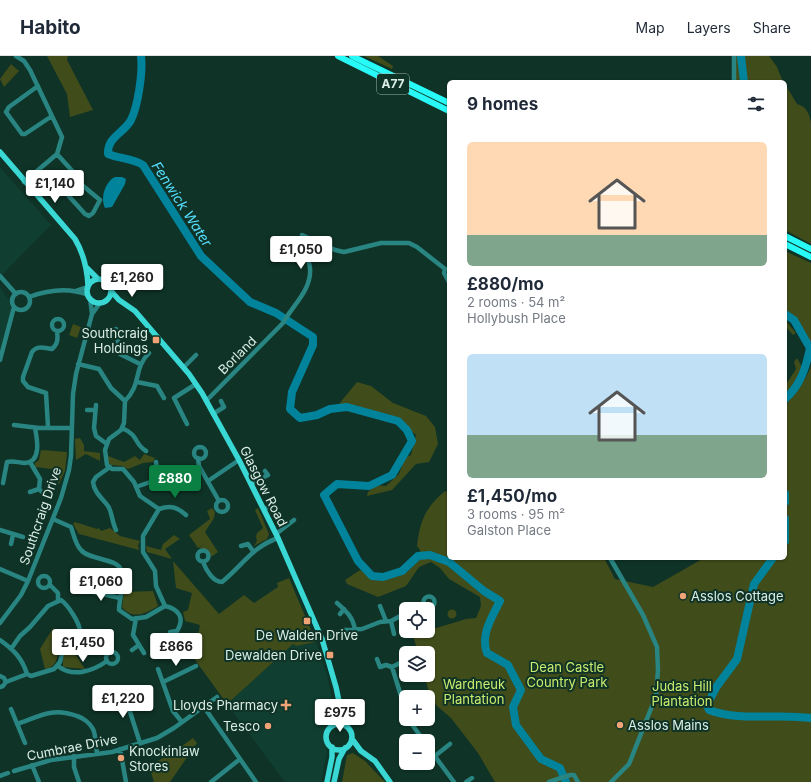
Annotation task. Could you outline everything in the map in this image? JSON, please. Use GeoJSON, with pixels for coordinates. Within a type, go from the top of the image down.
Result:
{"type":"FeatureCollection","features":[{"type":"Feature","properties":{"kind":"highway","name":"A77"},"geometry":{"type":"LineString","coordinates":[[338,56],[447,110]]}},
{"type":"Feature","properties":{"kind":"highway","name":"A77"},"geometry":{"type":"LineString","coordinates":[[352,56],[447,102]]}},
{"type":"Feature","properties":{"kind":"highway"},"geometry":{"type":"LineString","coordinates":[[787,237],[811,249]]}},
{"type":"Feature","properties":{"kind":"highway"},"geometry":{"type":"LineString","coordinates":[[787,245],[811,257]]}},
{"type":"Feature","properties":{"kind":"main road"},"geometry":{"type":"LineString","coordinates":[[0,152],[24,182],[75,239],[81,248],[87,268],[89,297],[93,301],[100,303],[106,300],[119,300]]}},
{"type":"Feature","properties":{"kind":"main road"},"geometry":{"type":"LineString","coordinates":[[87,268],[98,279],[107,282],[111,291],[106,300]]}},
{"type":"Feature","properties":{"kind":"main road"},"geometry":{"type":"LineString","coordinates":[[88,286],[98,279]]}},
{"type":"Feature","properties":{"kind":"main road","name":"Glasgow Road"},"geometry":{"type":"LineString","coordinates":[[111,291],[119,300],[135,311],[184,367],[196,384],[239,460],[277,536],[323,641],[336,687],[339,710],[344,725]]}},
{"type":"Feature","properties":{"kind":"main road","name":"Glasgow Road"},"geometry":{"type":"LineString","coordinates":[[334,725],[339,710]]}},
{"type":"Feature","properties":{"kind":"main road"},"geometry":{"type":"LineString","coordinates":[[361,751],[347,747],[337,749],[332,747],[328,743],[327,735],[334,725],[344,725],[351,732],[352,739],[361,751],[375,761],[390,782]]}},
{"type":"Feature","properties":{"kind":"main road"},"geometry":{"type":"LineString","coordinates":[[334,782],[339,758],[352,739]]}},
{"type":"Feature","properties":{"kind":"main road"},"geometry":{"type":"LineString","coordinates":[[327,782],[332,757],[332,747]]}},
{"type":"Feature","properties":{"kind":"street"},"geometry":{"type":"LineString","coordinates":[[16,56],[24,61],[38,86],[62,137],[57,154],[24,182]]}},
{"type":"Feature","properties":{"kind":"street"},"geometry":{"type":"LineString","coordinates":[[734,56],[734,80]]}},
{"type":"Feature","properties":{"kind":"street"},"geometry":{"type":"LineString","coordinates":[[38,86],[14,103],[6,112],[22,134],[25,134],[52,116]]}},
{"type":"Feature","properties":{"kind":"street"},"geometry":{"type":"LineString","coordinates":[[57,154],[75,174],[76,180],[100,200],[93,214],[89,216],[85,214],[66,193],[68,188],[76,180]]}},
{"type":"Feature","properties":{"kind":"street","name":"Borland"},"geometry":{"type":"LineString","coordinates":[[206,401],[283,323],[290,310],[302,296],[308,281],[310,268],[302,235],[335,250],[344,252],[381,243],[409,243],[417,247],[447,269]]}},
{"type":"Feature","properties":{"kind":"street"},"geometry":{"type":"LineString","coordinates":[[447,269],[444,274],[447,279]]}},
{"type":"Feature","properties":{"kind":"street"},"geometry":{"type":"LineString","coordinates":[[0,276],[16,294]]}},
{"type":"Feature","properties":{"kind":"street"},"geometry":{"type":"LineString","coordinates":[[76,291],[88,286]]}},
{"type":"Feature","properties":{"kind":"street"},"geometry":{"type":"LineString","coordinates":[[0,360],[14,307],[12,298],[16,294],[22,292],[29,296],[66,290],[76,291],[89,297]]}},
{"type":"Feature","properties":{"kind":"street"},"geometry":{"type":"LineString","coordinates":[[14,307],[19,310],[26,309],[29,304],[29,296]]}},
{"type":"Feature","properties":{"kind":"street","name":"Southcraig Drive"},"geometry":{"type":"LineString","coordinates":[[89,297],[92,314]]}},
{"type":"Feature","properties":{"kind":"street","name":"Southcraig Drive"},"geometry":{"type":"LineString","coordinates":[[0,623],[21,595],[28,581],[53,519],[69,470],[73,394],[78,364],[92,314],[100,303]]}},
{"type":"Feature","properties":{"kind":"street"},"geometry":{"type":"LineString","coordinates":[[116,329],[120,354],[140,364]]}},
{"type":"Feature","properties":{"kind":"street"},"geometry":{"type":"LineString","coordinates":[[48,428],[46,392],[28,387],[23,381],[32,352],[35,348],[40,347],[52,349],[58,338],[57,331]]}},
{"type":"Feature","properties":{"kind":"street"},"geometry":{"type":"LineString","coordinates":[[149,352],[140,364],[137,382],[132,394],[125,401],[124,423],[122,428],[109,439],[105,450],[107,465],[112,469],[123,469],[130,475],[140,496],[159,509]]}},
{"type":"Feature","properties":{"kind":"street"},"geometry":{"type":"LineString","coordinates":[[184,367],[196,355]]}},
{"type":"Feature","properties":{"kind":"street"},"geometry":{"type":"LineString","coordinates":[[78,364],[99,369],[111,388],[125,401]]}},
{"type":"Feature","properties":{"kind":"street"},"geometry":{"type":"LineString","coordinates":[[137,382],[157,386],[164,398]]}},
{"type":"Feature","properties":{"kind":"street"},"geometry":{"type":"LineString","coordinates":[[187,424],[174,398],[196,384]]}},
{"type":"Feature","properties":{"kind":"street"},"geometry":{"type":"LineString","coordinates":[[213,414],[224,407],[221,401]]}},
{"type":"Feature","properties":{"kind":"street"},"geometry":{"type":"LineString","coordinates":[[87,410],[96,408],[96,436],[107,444]]}},
{"type":"Feature","properties":{"kind":"street"},"geometry":{"type":"LineString","coordinates":[[14,425],[35,428],[72,428]]}},
{"type":"Feature","properties":{"kind":"street"},"geometry":{"type":"LineString","coordinates":[[3,483],[7,462],[30,462],[36,455],[38,447],[35,428]]}},
{"type":"Feature","properties":{"kind":"street"},"geometry":{"type":"LineString","coordinates":[[122,428],[131,432],[139,447],[146,451]]}},
{"type":"Feature","properties":{"kind":"street"},"geometry":{"type":"LineString","coordinates":[[198,458],[199,466],[219,501]]}},
{"type":"Feature","properties":{"kind":"street"},"geometry":{"type":"LineString","coordinates":[[208,481],[239,460]]}},
{"type":"Feature","properties":{"kind":"street"},"geometry":{"type":"LineString","coordinates":[[30,462],[40,479],[38,489]]}},
{"type":"Feature","properties":{"kind":"street"},"geometry":{"type":"LineString","coordinates":[[136,487],[156,480],[158,474],[156,462]]}},
{"type":"Feature","properties":{"kind":"street"},"geometry":{"type":"LineString","coordinates":[[110,467],[93,482],[94,487],[109,507],[112,522],[116,530]]}},
{"type":"Feature","properties":{"kind":"street"},"geometry":{"type":"LineString","coordinates":[[251,484],[268,475],[266,471]]}},
{"type":"Feature","properties":{"kind":"street"},"geometry":{"type":"LineString","coordinates":[[30,492],[38,489]]}},
{"type":"Feature","properties":{"kind":"street"},"geometry":{"type":"LineString","coordinates":[[38,489],[42,493]]}},
{"type":"Feature","properties":{"kind":"street"},"geometry":{"type":"LineString","coordinates":[[264,509],[273,505],[277,512]]}},
{"type":"Feature","properties":{"kind":"street"},"geometry":{"type":"LineString","coordinates":[[165,606],[156,586],[155,571],[143,552],[143,536],[159,509],[170,506],[177,508],[186,515]]}},
{"type":"Feature","properties":{"kind":"street"},"geometry":{"type":"LineString","coordinates":[[181,511],[185,506]]}},
{"type":"Feature","properties":{"kind":"street"},"geometry":{"type":"LineString","coordinates":[[53,519],[71,527],[76,544],[82,552],[117,564],[121,570],[122,594],[120,598],[119,610],[132,619],[146,616],[165,606],[176,609],[181,615],[182,624],[177,631],[172,632],[175,639]]}},
{"type":"Feature","properties":{"kind":"street"},"geometry":{"type":"LineString","coordinates":[[203,562],[206,569],[217,581],[222,582],[237,570],[253,551],[277,536],[294,520]]}},
{"type":"Feature","properties":{"kind":"street"},"geometry":{"type":"LineString","coordinates":[[0,530],[23,537]]}},
{"type":"Feature","properties":{"kind":"street"},"geometry":{"type":"LineString","coordinates":[[11,544],[13,534]]}},
{"type":"Feature","properties":{"kind":"street"},"geometry":{"type":"LineString","coordinates":[[242,546],[248,544],[251,539]]}},
{"type":"Feature","properties":{"kind":"street"},"geometry":{"type":"LineString","coordinates":[[248,544],[253,551]]}},
{"type":"Feature","properties":{"kind":"street"},"geometry":{"type":"LineString","coordinates":[[611,560],[643,615],[656,647],[658,670],[656,696],[629,764],[611,782]]}},
{"type":"Feature","properties":{"kind":"street"},"geometry":{"type":"LineString","coordinates":[[0,569],[28,581]]}},
{"type":"Feature","properties":{"kind":"street"},"geometry":{"type":"LineString","coordinates":[[50,585],[58,593],[58,600]]}},
{"type":"Feature","properties":{"kind":"street"},"geometry":{"type":"LineString","coordinates":[[85,590],[120,598]]}},
{"type":"Feature","properties":{"kind":"street"},"geometry":{"type":"LineString","coordinates":[[0,687],[6,682],[27,674],[31,676],[54,670],[58,666],[65,642],[80,632],[80,625],[66,603],[58,600],[48,606],[20,636],[12,649]]}},
{"type":"Feature","properties":{"kind":"street"},"geometry":{"type":"LineString","coordinates":[[337,603],[353,619],[355,630]]}},
{"type":"Feature","properties":{"kind":"street"},"geometry":{"type":"LineString","coordinates":[[380,606],[394,634]]}},
{"type":"Feature","properties":{"kind":"street"},"geometry":{"type":"LineString","coordinates":[[340,614],[344,609]]}},
{"type":"Feature","properties":{"kind":"street"},"geometry":{"type":"LineString","coordinates":[[323,641],[344,630],[362,629],[399,616]]}},
{"type":"Feature","properties":{"kind":"street"},"geometry":{"type":"LineString","coordinates":[[136,618],[133,635],[144,653]]}},
{"type":"Feature","properties":{"kind":"street"},"geometry":{"type":"LineString","coordinates":[[0,640],[12,649],[22,660],[27,674]]}},
{"type":"Feature","properties":{"kind":"street"},"geometry":{"type":"LineString","coordinates":[[132,650],[139,645]]}},
{"type":"Feature","properties":{"kind":"street"},"geometry":{"type":"LineString","coordinates":[[377,659],[380,667],[386,665],[392,666],[399,663]]}},
{"type":"Feature","properties":{"kind":"street"},"geometry":{"type":"LineString","coordinates":[[58,666],[65,670],[86,672],[94,670],[107,662]]}},
{"type":"Feature","properties":{"kind":"street"},"geometry":{"type":"LineString","coordinates":[[163,682],[196,666]]}},
{"type":"Feature","properties":{"kind":"street"},"geometry":{"type":"LineString","coordinates":[[392,666],[399,690]]}},
{"type":"Feature","properties":{"kind":"street"},"geometry":{"type":"LineString","coordinates":[[158,669],[174,711],[182,722]]}},
{"type":"Feature","properties":{"kind":"street"},"geometry":{"type":"LineString","coordinates":[[0,676],[4,678],[6,682]]}},
{"type":"Feature","properties":{"kind":"street"},"geometry":{"type":"LineString","coordinates":[[123,690],[140,743]]}},
{"type":"Feature","properties":{"kind":"street","name":"Cumbrae Drive"},"geometry":{"type":"LineString","coordinates":[[14,771],[32,765],[74,756],[97,754],[120,749],[157,738],[217,697]]}},
{"type":"Feature","properties":{"kind":"street"},"geometry":{"type":"LineString","coordinates":[[204,707],[256,782]]}},
{"type":"Feature","properties":{"kind":"street"},"geometry":{"type":"LineString","coordinates":[[11,709],[25,744]]}},
{"type":"Feature","properties":{"kind":"street"},"geometry":{"type":"LineString","coordinates":[[17,724],[57,710],[83,718],[93,729],[97,754]]}},
{"type":"Feature","properties":{"kind":"street"},"geometry":{"type":"LineString","coordinates":[[435,755],[450,744]]}},
{"type":"Feature","properties":{"kind":"street"},"geometry":{"type":"LineString","coordinates":[[120,749],[126,782]]}},
{"type":"Feature","properties":{"kind":"street"},"geometry":{"type":"LineString","coordinates":[[74,756],[74,766],[79,782]]}},
{"type":"Feature","properties":{"kind":"street"},"geometry":{"type":"LineString","coordinates":[[435,757],[454,782]]}},
{"type":"Feature","properties":{"kind":"street"},"geometry":{"type":"LineString","coordinates":[[211,782],[240,759]]}},
{"type":"Feature","properties":{"kind":"street"},"geometry":{"type":"LineString","coordinates":[[32,765],[39,782]]}},
{"type":"Feature","properties":{"kind":"street"},"geometry":{"type":"LineString","coordinates":[[0,776],[8,772]]}},
{"type":"Feature","properties":{"kind":"street"},"geometry":{"type":"LineString","coordinates":[[549,782],[570,774],[574,775],[578,782]]}},
{"type":"Feature","properties":{"kind":"street"},"geometry":{"type":"LineString","coordinates":[[466,782],[472,778]]}},
{"type":"Feature","properties":{"kind":"shaded area"},"geometry":{"type":"Polygon","coordinates":[[[0,167],[51,225],[0,277],[0,167]]]}},
{"type":"Feature","properties":{"kind":"shaded area"},"geometry":{"type":"Polygon","coordinates":[[[0,287],[9,301],[13,316],[0,357],[0,287]]]}},
{"type":"Feature","properties":{"kind":"shaded area"},"geometry":{"type":"Polygon","coordinates":[[[316,642],[327,674],[334,709],[330,723],[324,734],[327,752],[321,782],[285,782],[227,704],[293,644],[296,646],[316,642]]]}},
{"type":"Feature","properties":{"kind":"green space"},"geometry":{"type":"Polygon","coordinates":[[[47,56],[68,56],[67,60],[93,110],[70,117],[67,94],[47,56]]]}},
{"type":"Feature","properties":{"kind":"green space"},"geometry":{"type":"Polygon","coordinates":[[[364,56],[378,56],[393,66],[392,69],[364,56]]]}},
{"type":"Feature","properties":{"kind":"green space"},"geometry":{"type":"Polygon","coordinates":[[[734,56],[769,56],[777,67],[782,80],[734,80],[734,56]]]}},
{"type":"Feature","properties":{"kind":"green space"},"geometry":{"type":"Polygon","coordinates":[[[11,64],[19,71],[4,87],[0,79],[11,64]]]}},
{"type":"Feature","properties":{"kind":"green space"},"geometry":{"type":"Polygon","coordinates":[[[787,87],[797,104],[807,111],[811,123],[811,244],[787,231],[787,87]]]}},
{"type":"Feature","properties":{"kind":"green space"},"geometry":{"type":"Polygon","coordinates":[[[787,252],[811,263],[811,345],[807,335],[794,318],[787,312],[787,252]]]}},
{"type":"Feature","properties":{"kind":"green space"},"geometry":{"type":"Polygon","coordinates":[[[787,322],[796,333],[793,335],[787,328],[787,322]]]}},
{"type":"Feature","properties":{"kind":"green space"},"geometry":{"type":"Polygon","coordinates":[[[73,324],[81,327],[77,338],[69,335],[73,324]]]}},
{"type":"Feature","properties":{"kind":"green space"},"geometry":{"type":"Polygon","coordinates":[[[797,358],[802,367],[791,389],[787,392],[787,383],[796,369],[794,362],[797,358]]]}},
{"type":"Feature","properties":{"kind":"green space","name":"Dean Castle Country Park"},"geometry":{"type":"Polygon","coordinates":[[[811,367],[811,782],[495,782],[478,753],[451,718],[437,706],[435,702],[435,690],[428,690],[426,682],[435,682],[435,646],[416,646],[414,638],[435,638],[435,628],[466,619],[476,618],[481,606],[480,597],[449,579],[440,568],[431,562],[419,567],[406,586],[378,597],[347,584],[345,580],[360,570],[378,580],[396,577],[407,572],[421,558],[420,550],[417,546],[422,522],[428,509],[445,491],[447,492],[447,560],[605,560],[615,579],[653,587],[700,560],[787,560],[787,403],[805,379],[811,367]]]}},
{"type":"Feature","properties":{"kind":"green space"},"geometry":{"type":"Polygon","coordinates":[[[357,382],[371,386],[393,403],[426,416],[435,427],[438,444],[429,462],[416,464],[392,490],[367,496],[368,492],[376,485],[386,486],[399,474],[405,458],[411,455],[416,435],[401,422],[388,414],[369,411],[351,405],[339,404],[357,382]]]}},
{"type":"Feature","properties":{"kind":"green space"},"geometry":{"type":"Polygon","coordinates":[[[80,438],[84,445],[84,451],[100,453],[100,461],[86,454],[76,460],[75,439],[80,438]]]}},
{"type":"Feature","properties":{"kind":"green space"},"geometry":{"type":"Polygon","coordinates":[[[41,450],[67,452],[65,471],[59,484],[60,470],[35,467],[35,463],[39,460],[41,450]]]}},
{"type":"Feature","properties":{"kind":"green space"},"geometry":{"type":"Polygon","coordinates":[[[144,454],[155,458],[153,462],[143,463],[128,469],[122,466],[111,465],[108,462],[108,456],[124,462],[135,456],[140,460],[144,454]]]}},
{"type":"Feature","properties":{"kind":"green space"},"geometry":{"type":"Polygon","coordinates":[[[212,508],[215,512],[214,518],[205,532],[218,552],[211,557],[208,550],[199,548],[206,543],[198,548],[189,535],[210,519],[207,511],[212,508]]]}},
{"type":"Feature","properties":{"kind":"green space"},"geometry":{"type":"Polygon","coordinates":[[[258,508],[269,534],[267,539],[254,546],[257,541],[257,533],[263,528],[255,510],[258,508]]]}},
{"type":"Feature","properties":{"kind":"green space"},"geometry":{"type":"Polygon","coordinates":[[[75,522],[97,529],[99,528],[101,531],[110,528],[120,536],[140,541],[138,545],[139,550],[79,534],[73,524],[75,522]]]}},
{"type":"Feature","properties":{"kind":"green space"},"geometry":{"type":"Polygon","coordinates":[[[174,535],[180,539],[165,549],[172,559],[147,552],[146,546],[161,550],[163,544],[174,535]]]}},
{"type":"Feature","properties":{"kind":"green space"},"geometry":{"type":"Polygon","coordinates":[[[173,561],[219,614],[244,595],[254,603],[278,587],[277,583],[289,578],[316,642],[296,646],[293,644],[227,704],[185,646],[198,635],[200,625],[185,621],[183,612],[188,610],[192,593],[176,588],[173,561]]]}},
{"type":"Feature","properties":{"kind":"green space"},"geometry":{"type":"Polygon","coordinates":[[[153,591],[158,606],[149,611],[135,615],[126,611],[122,607],[124,592],[153,591]]]}},
{"type":"Feature","properties":{"kind":"green space"},"geometry":{"type":"Polygon","coordinates":[[[452,609],[457,614],[452,619],[447,614],[452,609]]]}},
{"type":"Feature","properties":{"kind":"green space"},"geometry":{"type":"Polygon","coordinates":[[[53,628],[63,641],[56,662],[45,669],[40,649],[53,628]]]}},
{"type":"Feature","properties":{"kind":"green space"},"geometry":{"type":"Polygon","coordinates":[[[69,645],[85,669],[63,667],[64,652],[69,645]]]}},
{"type":"Feature","properties":{"kind":"green space"},"geometry":{"type":"Polygon","coordinates":[[[193,738],[197,743],[170,782],[154,782],[149,766],[178,749],[193,738]]]}},
{"type":"Feature","properties":{"kind":"green space"},"geometry":{"type":"Polygon","coordinates":[[[353,753],[365,761],[385,782],[342,782],[347,755],[353,753]]]}},
{"type":"Feature","properties":{"kind":"water"},"geometry":{"type":"Polygon","coordinates":[[[115,177],[122,177],[126,179],[125,184],[112,207],[105,208],[103,200],[104,191],[111,179],[115,177]]]}},
{"type":"Feature","properties":{"kind":"waterway","name":"Fenwick Water"},"geometry":{"type":"LineString","coordinates":[[141,56],[141,80],[134,114],[128,124],[110,143],[108,154],[135,161],[143,165],[201,256],[250,302],[276,313],[313,337],[313,345],[292,392],[290,409],[300,418],[317,415],[330,409],[347,407],[398,421],[407,430],[412,441],[392,475],[369,486],[337,484],[324,495],[358,561],[372,576],[383,577],[402,571],[418,556],[430,555],[449,562],[484,591],[500,601],[486,633],[485,646],[487,653],[508,665],[521,690],[513,707],[516,725],[541,759],[560,768],[566,782]]}},
{"type":"Feature","properties":{"kind":"waterway"},"geometry":{"type":"LineString","coordinates":[[741,56],[744,80]]}},
{"type":"Feature","properties":{"kind":"waterway"},"geometry":{"type":"LineString","coordinates":[[787,315],[794,320],[810,348],[807,363],[802,376],[795,388],[787,397]]}},
{"type":"Feature","properties":{"kind":"waterway"},"geometry":{"type":"LineString","coordinates":[[772,560],[754,584],[737,659],[717,686],[707,705],[709,710],[733,716],[786,716],[811,718]]}},
{"type":"Feature","properties":{"kind":"place","name":"Southcraig Holdings"},"geometry":{"type":"Point","coordinates":[156,340]}},
{"type":"Feature","properties":{"kind":"place","name":"Asslos Cottage"},"geometry":{"type":"Point","coordinates":[683,596]}},
{"type":"Feature","properties":{"kind":"place","name":"De Walden Drive"},"geometry":{"type":"Point","coordinates":[307,621]}},
{"type":"Feature","properties":{"kind":"place","name":"Dewalden Drive"},"geometry":{"type":"Point","coordinates":[330,655]}},
{"type":"Feature","properties":{"kind":"place","name":"Lloyds Pharmacy"},"geometry":{"type":"Point","coordinates":[286,705]}},
{"type":"Feature","properties":{"kind":"place","name":"Asslos Mains"},"geometry":{"type":"Point","coordinates":[620,725]}},
{"type":"Feature","properties":{"kind":"place","name":"Tesco"},"geometry":{"type":"Point","coordinates":[268,726]}},
{"type":"Feature","properties":{"kind":"place","name":"Knockinlaw Stores"},"geometry":{"type":"Point","coordinates":[121,758]}},
{"type":"Feature","properties":{"kind":"park label","name":"Wardneuk Plantation"},"geometry":{"type":"Point","coordinates":[474,692]}},
{"type":"Feature","properties":{"kind":"park label","name":"Judas Hill Plantation"},"geometry":{"type":"Point","coordinates":[682,694]}}]}
